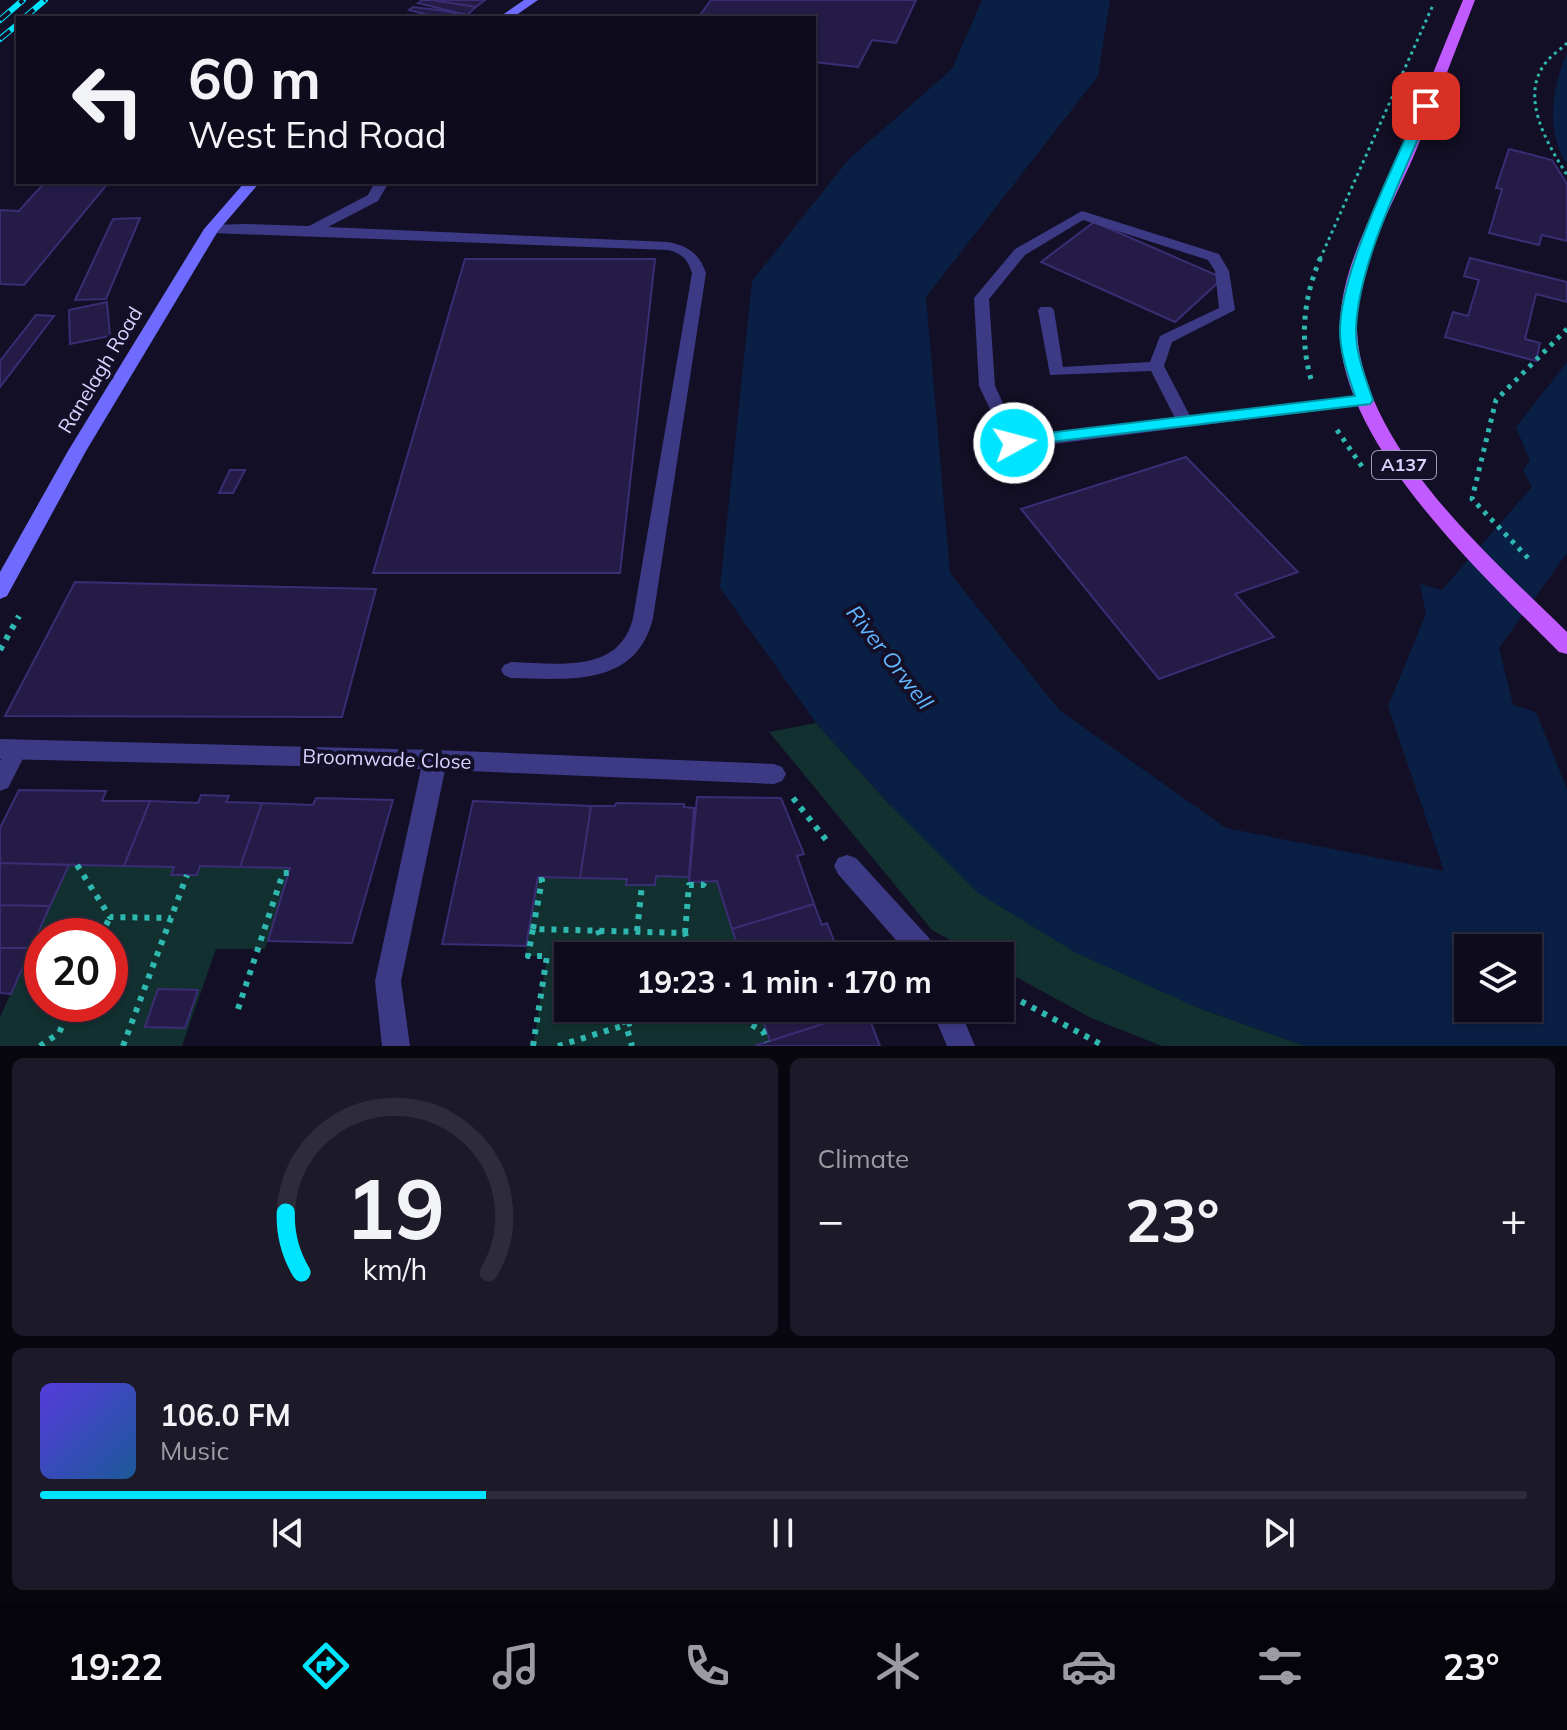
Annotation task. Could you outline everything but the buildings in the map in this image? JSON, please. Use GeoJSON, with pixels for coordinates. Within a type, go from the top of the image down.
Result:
{"type":"FeatureCollection","features":[{"type":"Feature","properties":{"kind":"main road"},"geometry":{"type":"LineString","coordinates":[[507,16],[532,0]]}},
{"type":"Feature","properties":{"kind":"main road","name":"A137"},"geometry":{"type":"LineString","coordinates":[[1469,0],[1371,237],[1353,293],[1348,331],[1353,364],[1365,400],[1399,458],[1450,525],[1567,646]]}},
{"type":"Feature","properties":{"kind":"main road","name":"Ranelagh Road"},"geometry":{"type":"LineString","coordinates":[[0,591],[77,451],[212,229],[251,184]]}},
{"type":"Feature","properties":{"kind":"street","name":"Broomwade Close"},"geometry":{"type":"LineString","coordinates":[[8,749],[435,760],[774,774]]}},
{"type":"Feature","properties":{"kind":"street"},"geometry":{"type":"LineString","coordinates":[[396,1046],[388,981],[435,760]]}},
{"type":"Feature","properties":{"kind":"street"},"geometry":{"type":"LineString","coordinates":[[847,866],[915,942]]}},
{"type":"Feature","properties":{"kind":"street"},"geometry":{"type":"LineString","coordinates":[[951,1022],[961,1046]]}},
{"type":"Feature","properties":{"kind":"lane"},"geometry":{"type":"LineString","coordinates":[[312,231],[373,198],[381,184]]}},
{"type":"Feature","properties":{"kind":"lane"},"geometry":{"type":"LineString","coordinates":[[1185,422],[1156,366],[1165,339],[1227,310],[1222,271],[1214,257],[1082,215],[1020,252],[981,298],[987,386],[1014,443],[1365,400]]}},
{"type":"Feature","properties":{"kind":"lane"},"geometry":{"type":"LineString","coordinates":[[212,229],[668,246],[685,249],[696,261],[699,273],[643,618],[635,641],[618,657],[600,665],[576,670],[511,670]]}},
{"type":"Feature","properties":{"kind":"lane"},"geometry":{"type":"LineString","coordinates":[[1046,310],[1056,372],[1156,366]]}},
{"type":"Feature","properties":{"kind":"lane"},"geometry":{"type":"LineString","coordinates":[[0,782],[8,749]]}},
{"type":"Feature","properties":{"kind":"path"},"geometry":{"type":"LineString","coordinates":[[1567,43],[1539,74],[1537,105],[1543,135],[1567,175]]}},
{"type":"Feature","properties":{"kind":"path"},"geometry":{"type":"LineString","coordinates":[[1535,566],[1472,499],[1496,400],[1567,329]]}},
{"type":"Feature","properties":{"kind":"path"},"geometry":{"type":"LineString","coordinates":[[774,774],[847,866]]}},
{"type":"Feature","properties":{"kind":"path"},"geometry":{"type":"LineString","coordinates":[[77,865],[110,917],[171,918]]}},
{"type":"Feature","properties":{"kind":"path"},"geometry":{"type":"LineString","coordinates":[[238,1009],[283,873],[289,873]]}},
{"type":"Feature","properties":{"kind":"path"},"geometry":{"type":"LineString","coordinates":[[123,1046],[187,875]]}},
{"type":"Feature","properties":{"kind":"path"},"geometry":{"type":"LineString","coordinates":[[533,1046],[547,956],[528,956],[542,880],[538,880]]}},
{"type":"Feature","properties":{"kind":"path"},"geometry":{"type":"LineString","coordinates":[[688,942],[685,933],[689,885],[703,885],[705,882]]}},
{"type":"Feature","properties":{"kind":"path"},"geometry":{"type":"LineString","coordinates":[[637,931],[642,885]]}},
{"type":"Feature","properties":{"kind":"path"},"geometry":{"type":"LineString","coordinates":[[533,929],[685,933]]}},
{"type":"Feature","properties":{"kind":"path"},"geometry":{"type":"LineString","coordinates":[[598,930],[602,942]]}},
{"type":"Feature","properties":{"kind":"path"},"geometry":{"type":"LineString","coordinates":[[1014,998],[1104,1046]]}},
{"type":"Feature","properties":{"kind":"path"},"geometry":{"type":"LineString","coordinates":[[40,1046],[59,1033],[64,1022]]}},
{"type":"Feature","properties":{"kind":"path"},"geometry":{"type":"LineString","coordinates":[[625,1022],[632,1046]]}},
{"type":"Feature","properties":{"kind":"path"},"geometry":{"type":"LineString","coordinates":[[558,1046],[635,1022]]}},
{"type":"Feature","properties":{"kind":"path"},"geometry":{"type":"LineString","coordinates":[[746,1022],[763,1031],[767,1042]]}},
{"type":"Feature","properties":{"kind":"green space"},"geometry":{"type":"Polygon","coordinates":[[[816,723],[890,805],[1196,1007],[1305,1046],[1162,1046],[1091,1018],[1014,976],[1014,942],[954,942],[932,930],[769,732],[816,723]]]}},
{"type":"Feature","properties":{"kind":"green space"},"geometry":{"type":"Polygon","coordinates":[[[69,865],[174,867],[171,875],[197,875],[200,866],[290,868],[265,949],[216,949],[182,1046],[0,1046],[0,1017],[24,964],[24,1022],[128,1022],[128,918],[45,918],[69,865]]]}},
{"type":"Feature","properties":{"kind":"green space"},"geometry":{"type":"Polygon","coordinates":[[[656,876],[689,877],[689,882],[717,881],[737,942],[554,942],[554,1022],[764,1022],[770,1041],[754,1046],[533,1046],[547,957],[528,956],[526,946],[538,877],[627,879],[627,884],[655,885],[656,876]]]}},
{"type":"Feature","properties":{"kind":"water","name":"River Orwell"},"geometry":{"type":"Polygon","coordinates":[[[982,0],[1110,0],[1098,76],[926,297],[950,573],[1059,710],[1226,828],[1444,871],[1388,706],[1426,614],[1420,584],[1442,590],[1532,487],[1523,470],[1530,461],[1516,427],[1567,362],[1567,553],[1499,648],[1513,705],[1536,712],[1567,789],[1567,1046],[1305,1046],[1196,1007],[1076,953],[978,893],[890,805],[816,723],[720,588],[752,281],[849,159],[952,69],[982,0]]]}},
{"type":"Feature","properties":{"kind":"water"},"geometry":{"type":"Polygon","coordinates":[[[1567,53],[1567,164],[1556,137],[1553,109],[1567,53]]]}},
{"type":"Feature","properties":{"kind":"railway"},"geometry":{"type":"LineString","coordinates":[[0,20],[23,0]]}},
{"type":"Feature","properties":{"kind":"railway"},"geometry":{"type":"LineString","coordinates":[[26,16],[45,0]]}},
{"type":"Feature","properties":{"kind":"railway"},"geometry":{"type":"LineString","coordinates":[[0,39],[16,26]]}},
{"type":"Feature","properties":{"kind":"route"},"geometry":{"type":"LineString","coordinates":[[1014,443],[1365,400],[1353,364],[1348,331],[1353,293],[1371,237],[1426,106]]}}]}
